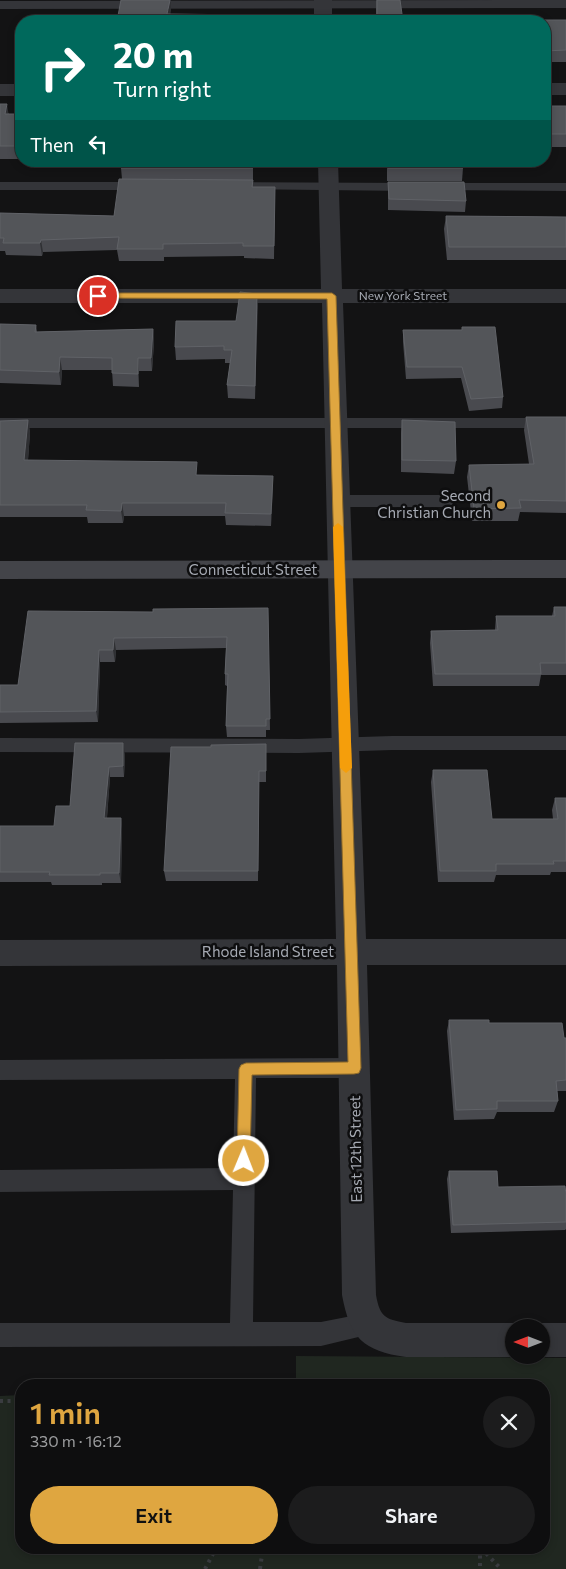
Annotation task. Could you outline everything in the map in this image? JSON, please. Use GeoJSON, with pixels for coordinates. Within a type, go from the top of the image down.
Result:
{"type":"FeatureCollection","features":[{"type":"Feature","properties":{"kind":"street"},"geometry":{"type":"LineString","coordinates":[[551,89],[566,89]]}},
{"type":"Feature","properties":{"kind":"street"},"geometry":{"type":"LineString","coordinates":[[0,90],[15,90]]}},
{"type":"Feature","properties":{"kind":"street","name":"East 12th Street"},"geometry":{"type":"LineString","coordinates":[[328,167],[359,1295],[361,1311],[367,1325]]}},
{"type":"Feature","properties":{"kind":"street","name":"New York Street"},"geometry":{"type":"LineString","coordinates":[[0,296],[566,296]]}},
{"type":"Feature","properties":{"kind":"street","name":"Connecticut Street"},"geometry":{"type":"LineString","coordinates":[[0,570],[566,569]]}},
{"type":"Feature","properties":{"kind":"street","name":"Rhode Island Street"},"geometry":{"type":"LineString","coordinates":[[0,953],[566,952]]}},
{"type":"Feature","properties":{"kind":"street"},"geometry":{"type":"LineString","coordinates":[[367,1325],[389,1338],[406,1340],[505,1340]]}},
{"type":"Feature","properties":{"kind":"street"},"geometry":{"type":"LineString","coordinates":[[550,1340],[566,1340]]}},
{"type":"Feature","properties":{"kind":"lane"},"geometry":{"type":"LineString","coordinates":[[0,5],[323,9],[566,4]]}},
{"type":"Feature","properties":{"kind":"lane"},"geometry":{"type":"LineString","coordinates":[[0,186],[157,186]]}},
{"type":"Feature","properties":{"kind":"lane"},"geometry":{"type":"LineString","coordinates":[[216,186],[566,187]]}},
{"type":"Feature","properties":{"kind":"lane"},"geometry":{"type":"LineString","coordinates":[[0,423],[566,423]]}},
{"type":"Feature","properties":{"kind":"lane"},"geometry":{"type":"LineString","coordinates":[[338,501],[446,501]]}},
{"type":"Feature","properties":{"kind":"lane"},"geometry":{"type":"LineString","coordinates":[[0,745],[566,743]]}},
{"type":"Feature","properties":{"kind":"lane"},"geometry":{"type":"LineString","coordinates":[[0,1070],[354,1068]]}},
{"type":"Feature","properties":{"kind":"lane"},"geometry":{"type":"LineString","coordinates":[[241,1335],[246,1069]]}},
{"type":"Feature","properties":{"kind":"lane"},"geometry":{"type":"LineString","coordinates":[[0,1181],[243,1179]]}},
{"type":"Feature","properties":{"kind":"lane"},"geometry":{"type":"LineString","coordinates":[[0,1335],[321,1334],[367,1325]]}},
{"type":"Feature","properties":{"kind":"path"},"geometry":{"type":"LineString","coordinates":[[0,1401],[15,1401]]}},
{"type":"Feature","properties":{"kind":"path"},"geometry":{"type":"LineString","coordinates":[[205,1569],[213,1554]]}},
{"type":"Feature","properties":{"kind":"path"},"geometry":{"type":"LineString","coordinates":[[260,1569],[262,1554]]}},
{"type":"Feature","properties":{"kind":"path"},"geometry":{"type":"LineString","coordinates":[[480,1554],[480,1569]]}},
{"type":"Feature","properties":{"kind":"path"},"geometry":{"type":"LineString","coordinates":[[486,1554],[501,1569]]}},
{"type":"Feature","properties":{"kind":"shaded area"},"geometry":{"type":"Polygon","coordinates":[[[296,1356],[505,1358],[505,1364],[550,1364],[550,1358],[566,1358],[566,1569],[0,1569],[0,1396],[15,1395],[15,1554],[550,1554],[550,1379],[296,1379],[296,1356]]]}},
{"type":"Feature","properties":{"kind":"building"},"geometry":{"type":"Polygon","coordinates":[[[121,0],[170,0],[167,14],[249,15],[118,15],[121,0]]]}},
{"type":"Feature","properties":{"kind":"building"},"geometry":{"type":"Polygon","coordinates":[[[377,0],[400,0],[402,15],[377,15],[377,0]]]}},
{"type":"Feature","properties":{"kind":"building"},"geometry":{"type":"Polygon","coordinates":[[[551,20],[566,20],[566,50],[551,51],[551,20]]]}},
{"type":"Feature","properties":{"kind":"building"},"geometry":{"type":"Polygon","coordinates":[[[0,104],[7,104],[5,114],[15,114],[15,146],[0,146],[0,104]]]}},
{"type":"Feature","properties":{"kind":"building"},"geometry":{"type":"Polygon","coordinates":[[[551,106],[566,106],[566,134],[551,134],[551,106]]]}},
{"type":"Feature","properties":{"kind":"building"},"geometry":{"type":"Polygon","coordinates":[[[121,167],[253,167],[253,168],[121,167]]]}},
{"type":"Feature","properties":{"kind":"building"},"geometry":{"type":"Polygon","coordinates":[[[463,167],[463,168],[388,168],[463,167]]]}},
{"type":"Feature","properties":{"kind":"building"},"geometry":{"type":"Polygon","coordinates":[[[119,179],[253,180],[252,187],[275,187],[274,246],[243,246],[243,243],[163,244],[163,249],[117,249],[119,237],[41,240],[40,243],[3,243],[4,238],[0,238],[0,213],[114,216],[119,179]]]}},
{"type":"Feature","properties":{"kind":"building"},"geometry":{"type":"Polygon","coordinates":[[[388,182],[464,182],[466,201],[389,199],[388,182]]]}},
{"type":"Feature","properties":{"kind":"building"},"geometry":{"type":"Polygon","coordinates":[[[446,216],[566,217],[566,247],[449,247],[446,216]]]}},
{"type":"Feature","properties":{"kind":"building"},"geometry":{"type":"Polygon","coordinates":[[[240,292],[257,294],[255,386],[227,385],[232,350],[224,350],[224,346],[175,347],[176,321],[236,321],[240,292]]]}},
{"type":"Feature","properties":{"kind":"building"},"geometry":{"type":"Polygon","coordinates":[[[0,324],[36,325],[35,332],[153,329],[151,358],[138,358],[138,374],[112,373],[112,358],[60,357],[59,372],[0,370],[0,324]]]}},
{"type":"Feature","properties":{"kind":"building"},"geometry":{"type":"Polygon","coordinates":[[[462,327],[495,327],[503,397],[471,399],[462,367],[407,367],[403,330],[462,330],[462,327]]]}},
{"type":"Feature","properties":{"kind":"building"},"geometry":{"type":"Polygon","coordinates":[[[526,417],[566,417],[566,501],[519,500],[521,508],[474,509],[469,465],[534,464],[526,417]]]}},
{"type":"Feature","properties":{"kind":"building"},"geometry":{"type":"Polygon","coordinates":[[[28,420],[24,460],[197,462],[196,475],[273,476],[271,514],[225,513],[226,503],[122,503],[121,511],[86,510],[87,505],[0,505],[0,421],[28,420]]]}},
{"type":"Feature","properties":{"kind":"building"},"geometry":{"type":"Polygon","coordinates":[[[402,420],[455,422],[456,461],[402,460],[402,420]]]}},
{"type":"Feature","properties":{"kind":"building"},"geometry":{"type":"Polygon","coordinates":[[[554,607],[566,607],[566,663],[540,663],[541,674],[435,674],[431,631],[498,630],[496,616],[555,616],[554,607]]]}},
{"type":"Feature","properties":{"kind":"building"},"geometry":{"type":"Polygon","coordinates":[[[268,608],[270,719],[266,719],[266,726],[226,726],[228,674],[225,674],[227,637],[114,638],[113,650],[99,650],[96,711],[0,712],[0,685],[18,685],[28,611],[153,612],[153,609],[268,608]]]}},
{"type":"Feature","properties":{"kind":"building"},"geometry":{"type":"Polygon","coordinates":[[[75,743],[123,743],[123,766],[109,767],[104,818],[121,818],[119,873],[49,875],[50,872],[0,872],[0,826],[54,826],[56,806],[70,806],[75,743]]]}},
{"type":"Feature","properties":{"kind":"building"},"geometry":{"type":"Polygon","coordinates":[[[266,744],[266,771],[259,771],[258,871],[164,871],[171,747],[266,744]]]}},
{"type":"Feature","properties":{"kind":"building"},"geometry":{"type":"Polygon","coordinates":[[[433,770],[487,770],[492,819],[558,819],[555,798],[566,798],[566,861],[553,861],[554,864],[496,864],[496,871],[440,871],[433,770]]]}},
{"type":"Feature","properties":{"kind":"building"},"geometry":{"type":"Polygon","coordinates":[[[449,1020],[489,1020],[489,1023],[562,1023],[564,1038],[566,1038],[566,1080],[556,1081],[558,1101],[497,1101],[497,1109],[456,1110],[449,1020]]]}},
{"type":"Feature","properties":{"kind":"building"},"geometry":{"type":"Polygon","coordinates":[[[449,1171],[497,1171],[498,1187],[565,1186],[566,1222],[453,1225],[449,1171]]]}},
{"type":"Feature","properties":{"kind":"slow traffic"},"geometry":{"type":"LineString","coordinates":[[338,527],[346,768]]}},
{"type":"Feature","properties":{"kind":"place","name":"Second Christian Church"},"geometry":{"type":"Point","coordinates":[501,505]}},
{"type":"Feature","properties":{"kind":"route"},"geometry":{"type":"LineString","coordinates":[[98,296],[332,296],[354,1068],[246,1069],[244,1161]]}}]}
